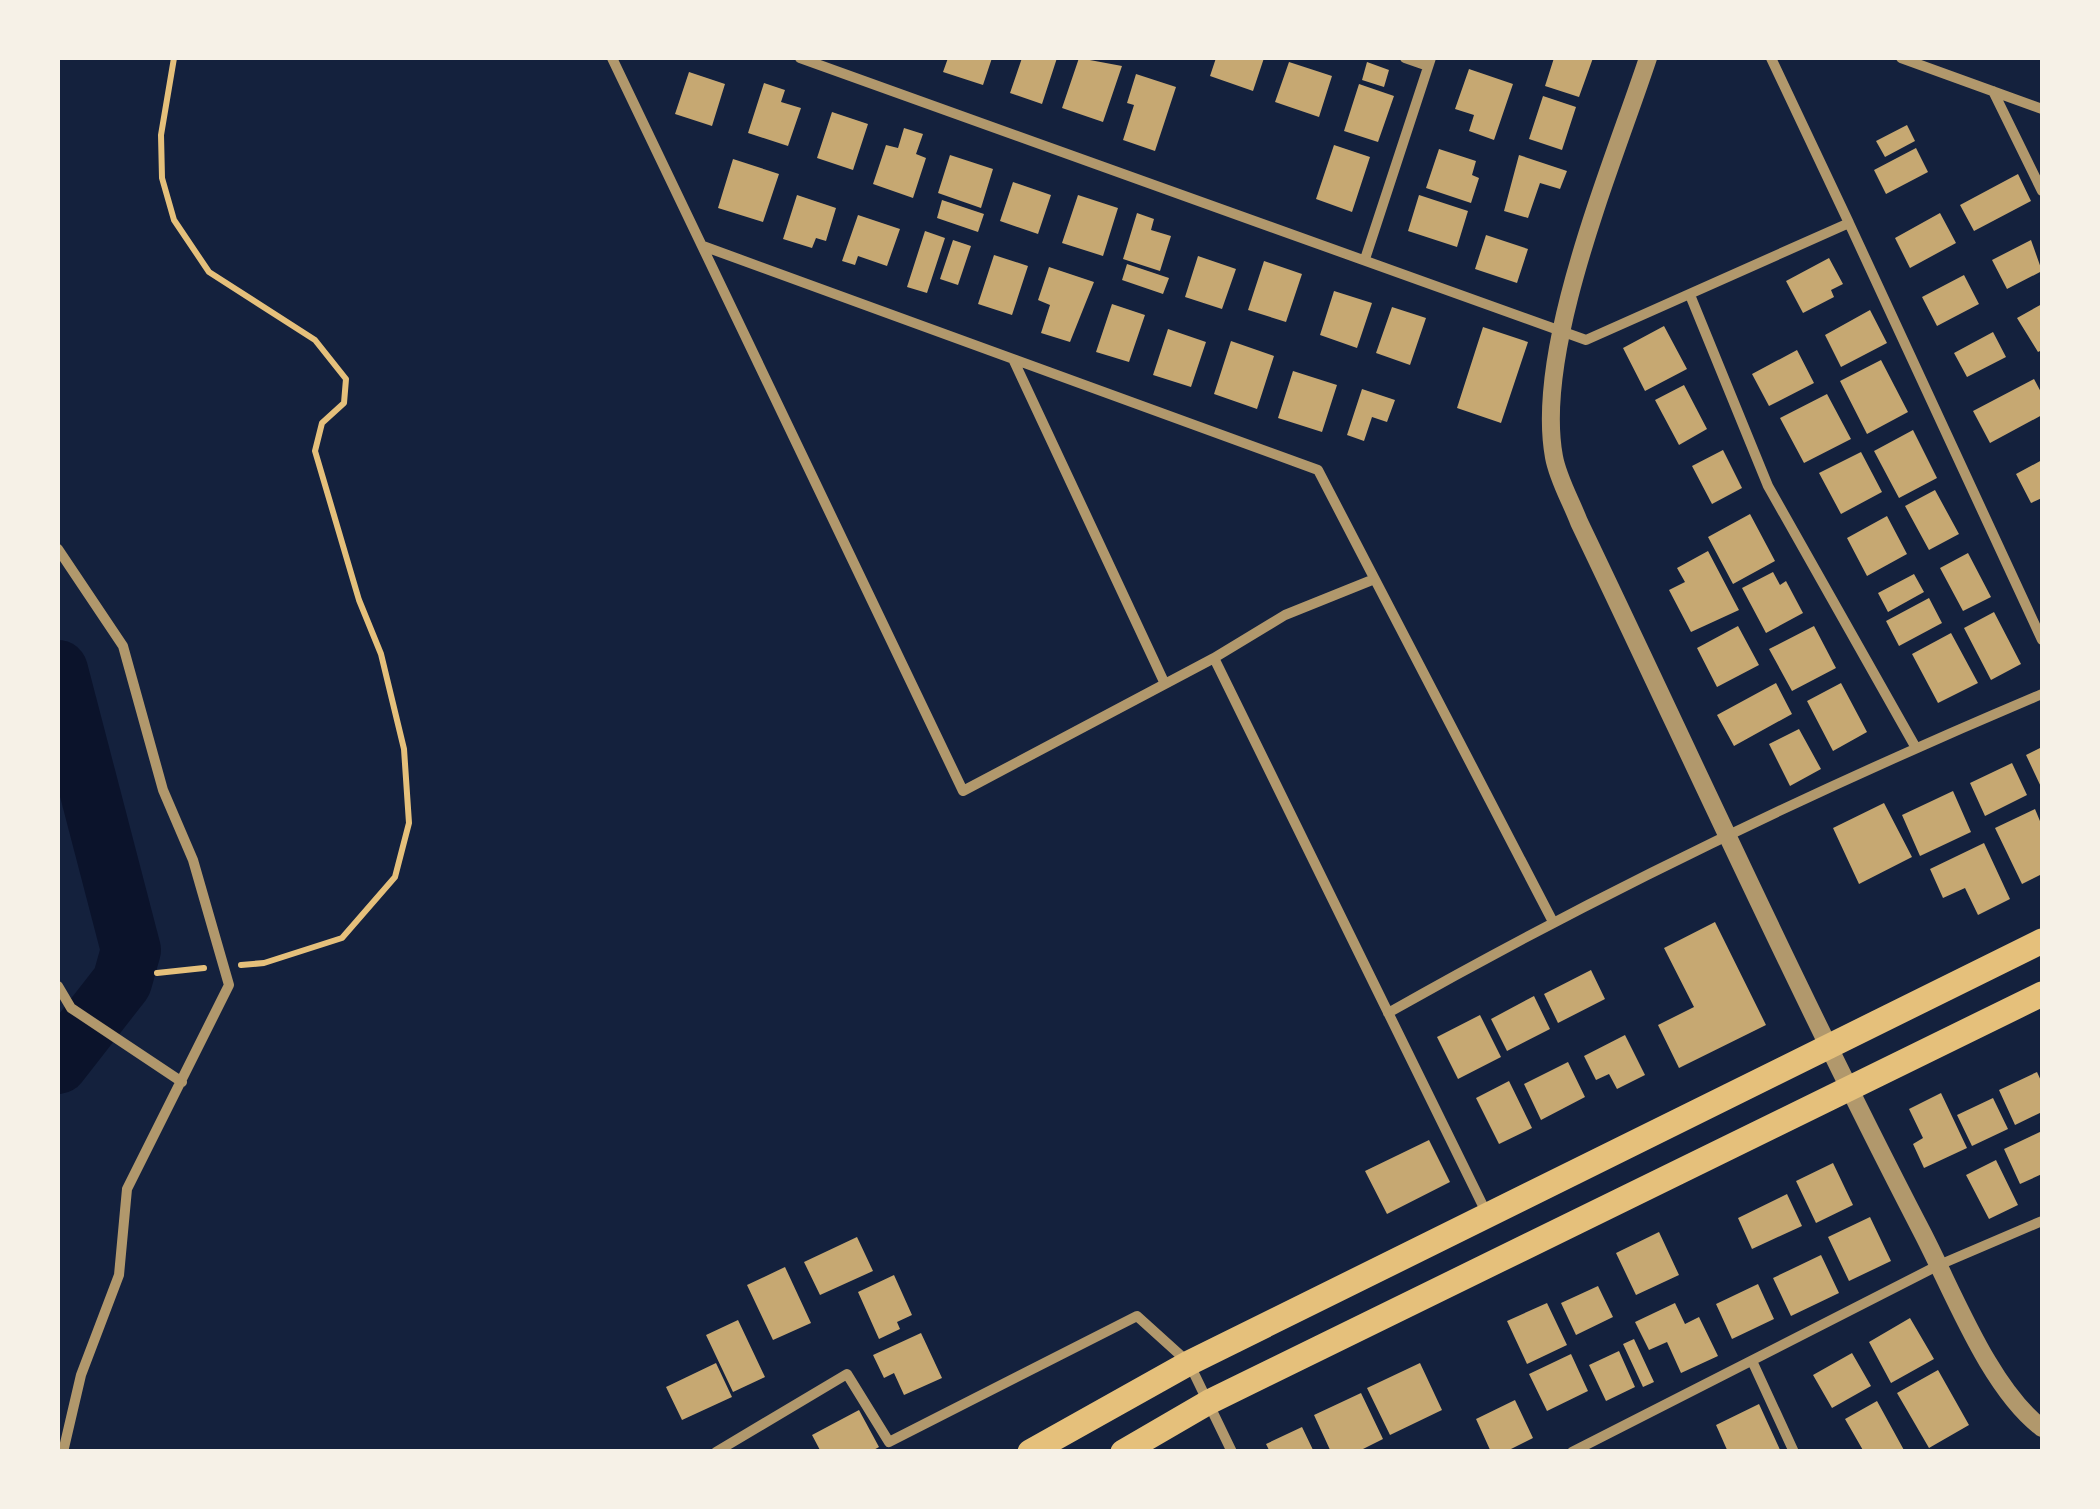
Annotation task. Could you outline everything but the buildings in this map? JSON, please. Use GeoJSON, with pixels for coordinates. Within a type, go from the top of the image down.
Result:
{"type":"FeatureCollection","features":[{"type":"Feature","properties":{"kind":"main road"},"geometry":{"type":"LineString","coordinates":[[1030,1452],[1189,1363],[2042,941]]}},
{"type":"Feature","properties":{"kind":"main road"},"geometry":{"type":"LineString","coordinates":[[1123,1452],[1209,1402],[2042,994]]}},
{"type":"Feature","properties":{"kind":"street"},"geometry":{"type":"LineString","coordinates":[[612,58],[963,791],[1214,658],[1285,615],[1372,580]]}},
{"type":"Feature","properties":{"kind":"street"},"geometry":{"type":"LineString","coordinates":[[800,58],[1586,340],[1849,223]]}},
{"type":"Feature","properties":{"kind":"street"},"geometry":{"type":"LineString","coordinates":[[1365,260],[1430,62],[1406,58]]}},
{"type":"Feature","properties":{"kind":"street"},"geometry":{"type":"LineString","coordinates":[[1648,58],[1561,328],[1550,402],[1554,459],[1579,522],[1730,836],[1825,1046],[2020,1412],[2042,1428]]}},
{"type":"Feature","properties":{"kind":"street"},"geometry":{"type":"LineString","coordinates":[[1771,58],[2042,640]]}},
{"type":"Feature","properties":{"kind":"street"},"geometry":{"type":"LineString","coordinates":[[1901,58],[2042,109]]}},
{"type":"Feature","properties":{"kind":"street"},"geometry":{"type":"LineString","coordinates":[[1992,91],[2042,192]]}},
{"type":"Feature","properties":{"kind":"street"},"geometry":{"type":"LineString","coordinates":[[703,246],[1318,470],[1552,920]]}},
{"type":"Feature","properties":{"kind":"street"},"geometry":{"type":"LineString","coordinates":[[1690,296],[1768,486],[1916,748]]}},
{"type":"Feature","properties":{"kind":"street"},"geometry":{"type":"LineString","coordinates":[[1012,359],[1165,684]]}},
{"type":"Feature","properties":{"kind":"street"},"geometry":{"type":"LineString","coordinates":[[58,550],[123,646],[163,790],[193,860],[230,985],[127,1189],[119,1275],[81,1375],[63,1452]]}},
{"type":"Feature","properties":{"kind":"street"},"geometry":{"type":"LineString","coordinates":[[1214,658],[1488,1214]]}},
{"type":"Feature","properties":{"kind":"street"},"geometry":{"type":"LineString","coordinates":[[1388,1013],[1552,920],[1916,748],[2042,694]]}},
{"type":"Feature","properties":{"kind":"street"},"geometry":{"type":"LineString","coordinates":[[58,986],[71,1008],[182,1082]]}},
{"type":"Feature","properties":{"kind":"street"},"geometry":{"type":"LineString","coordinates":[[1572,1452],[1939,1265],[2042,1221]]}},
{"type":"Feature","properties":{"kind":"street"},"geometry":{"type":"LineString","coordinates":[[716,1452],[846,1374],[889,1442],[1138,1316],[1189,1363],[1232,1452]]}},
{"type":"Feature","properties":{"kind":"street"},"geometry":{"type":"LineString","coordinates":[[1753,1363],[1794,1452]]}},
{"type":"Feature","properties":{"kind":"path"},"geometry":{"type":"LineString","coordinates":[[174,58],[161,135],[162,178],[174,220],[209,272],[315,340],[346,379],[344,403],[322,423],[314,451],[380,654],[404,749],[410,824],[395,878],[342,938],[264,963],[229,966]]}},
{"type":"Feature","properties":{"kind":"path"},"geometry":{"type":"LineString","coordinates":[[157,973],[211,968]]}},
{"type":"Feature","properties":{"kind":"waterway"},"geometry":{"type":"LineString","coordinates":[[58,670],[131,950],[122,982],[58,1064]]}}]}
